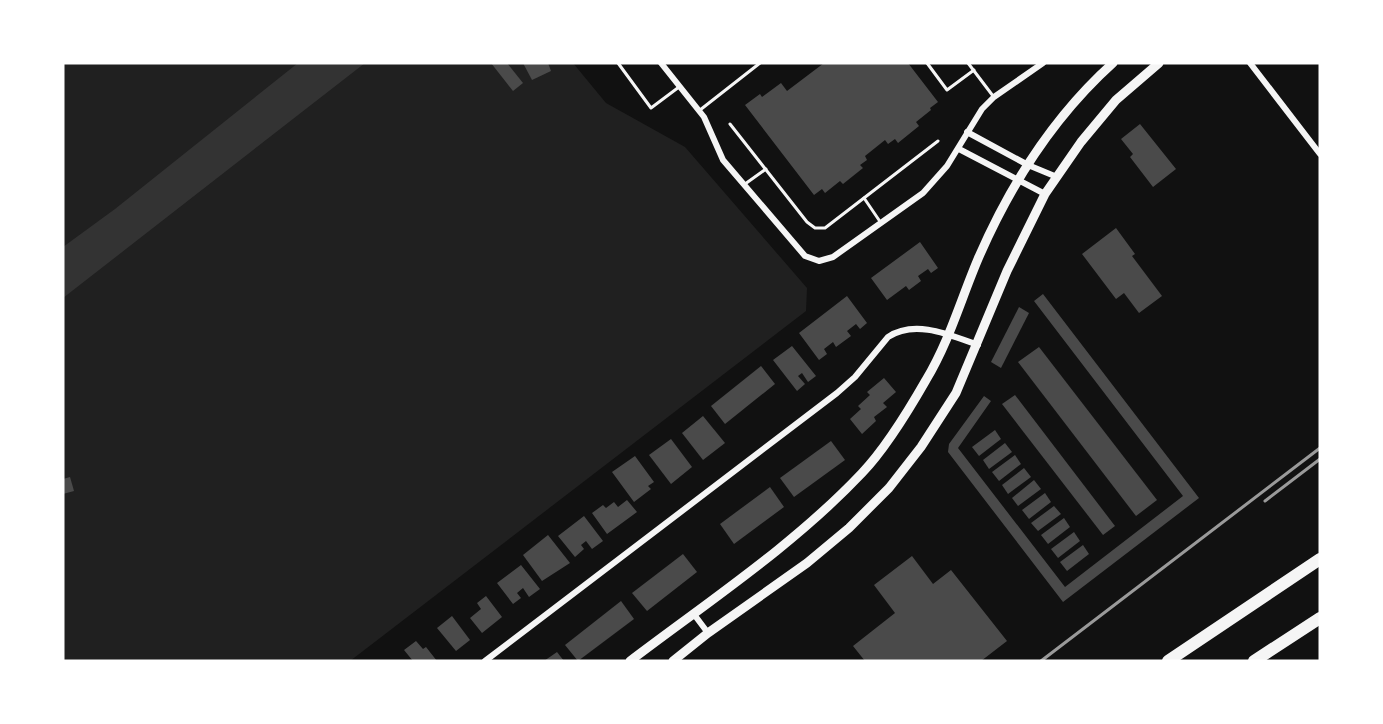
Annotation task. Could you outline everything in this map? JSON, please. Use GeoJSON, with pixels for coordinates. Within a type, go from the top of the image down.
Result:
{"type":"FeatureCollection","features":[{"type":"Feature","properties":{"kind":"highway"},"geometry":{"type":"LineString","coordinates":[[1168,661],[1320,559]]}},
{"type":"Feature","properties":{"kind":"highway"},"geometry":{"type":"LineString","coordinates":[[1254,661],[1320,618]]}},
{"type":"Feature","properties":{"kind":"main road"},"geometry":{"type":"LineString","coordinates":[[630,661],[790,540],[827,508],[864,471],[927,378],[949,334],[978,258],[1017,181],[1057,120],[1113,63]]}},
{"type":"Feature","properties":{"kind":"main road"},"geometry":{"type":"LineString","coordinates":[[673,661],[708,633],[807,563],[849,528],[889,488],[921,447],[956,393],[1007,271],[1045,194],[1081,142],[1116,100],[1159,63]]}},
{"type":"Feature","properties":{"kind":"street"},"geometry":{"type":"LineString","coordinates":[[661,63],[708,124],[723,160],[805,256],[819,261],[833,257],[923,194],[947,166],[982,109],[994,97],[1043,63]]}},
{"type":"Feature","properties":{"kind":"street"},"geometry":{"type":"LineString","coordinates":[[1250,63],[1320,154]]}},
{"type":"Feature","properties":{"kind":"street"},"geometry":{"type":"LineString","coordinates":[[967,132],[1028,165],[1057,177]]}},
{"type":"Feature","properties":{"kind":"street"},"geometry":{"type":"LineString","coordinates":[[959,148],[1045,194]]}},
{"type":"Feature","properties":{"kind":"street"},"geometry":{"type":"LineString","coordinates":[[485,661],[837,393],[855,377],[888,337],[903,329],[912,328],[949,334],[978,345]]}},
{"type":"Feature","properties":{"kind":"street"},"geometry":{"type":"LineString","coordinates":[[693,613],[708,633]]}},
{"type":"Feature","properties":{"kind":"lane"},"geometry":{"type":"LineString","coordinates":[[618,63],[651,108],[680,86]]}},
{"type":"Feature","properties":{"kind":"lane"},"geometry":{"type":"LineString","coordinates":[[699,111],[760,63]]}},
{"type":"Feature","properties":{"kind":"lane"},"geometry":{"type":"LineString","coordinates":[[927,63],[947,90],[974,70]]}},
{"type":"Feature","properties":{"kind":"lane"},"geometry":{"type":"LineString","coordinates":[[968,63],[994,97]]}},
{"type":"Feature","properties":{"kind":"lane"},"geometry":{"type":"LineString","coordinates":[[730,124],[807,222],[815,228],[825,228],[938,141]]}},
{"type":"Feature","properties":{"kind":"lane"},"geometry":{"type":"LineString","coordinates":[[744,185],[766,170]]}},
{"type":"Feature","properties":{"kind":"lane"},"geometry":{"type":"LineString","coordinates":[[864,198],[881,223]]}},
{"type":"Feature","properties":{"kind":"shaded area"},"geometry":{"type":"Polygon","coordinates":[[[63,63],[573,63],[606,103],[685,147],[807,288],[806,311],[350,661],[63,661],[63,63]]]}},
{"type":"Feature","properties":{"kind":"shaded area"},"geometry":{"type":"Polygon","coordinates":[[[298,63],[365,63],[63,298],[63,247],[115,209],[298,63]]]}},
{"type":"Feature","properties":{"kind":"building"},"geometry":{"type":"Polygon","coordinates":[[[491,63],[507,63],[523,83],[513,91],[491,63]]]}},
{"type":"Feature","properties":{"kind":"building"},"geometry":{"type":"Polygon","coordinates":[[[523,63],[548,63],[551,71],[532,80],[523,63]]]}},
{"type":"Feature","properties":{"kind":"building"},"geometry":{"type":"Polygon","coordinates":[[[824,63],[908,63],[938,102],[916,122],[919,126],[898,143],[895,139],[888,144],[885,140],[865,156],[867,160],[860,165],[863,168],[843,184],[840,181],[825,193],[822,189],[814,195],[745,105],[760,94],[762,97],[781,83],[787,91],[824,63]]]}},
{"type":"Feature","properties":{"kind":"building"},"geometry":{"type":"Polygon","coordinates":[[[1140,124],[1176,169],[1153,187],[1130,157],[1133,154],[1121,139],[1140,124]]]}},
{"type":"Feature","properties":{"kind":"building"},"geometry":{"type":"Polygon","coordinates":[[[1116,228],[1135,254],[1132,256],[1162,296],[1139,313],[1124,293],[1116,299],[1082,254],[1116,228]]]}},
{"type":"Feature","properties":{"kind":"building"},"geometry":{"type":"Polygon","coordinates":[[[920,242],[938,268],[931,273],[928,269],[918,276],[921,281],[909,290],[906,286],[887,300],[871,278],[920,242]]]}},
{"type":"Feature","properties":{"kind":"building"},"geometry":{"type":"Polygon","coordinates":[[[1043,294],[1199,498],[1063,602],[948,452],[949,444],[984,396],[991,401],[958,448],[1065,587],[1183,496],[1034,301],[1043,294]]]}},
{"type":"Feature","properties":{"kind":"building"},"geometry":{"type":"Polygon","coordinates":[[[847,296],[867,323],[860,329],[856,324],[847,331],[851,336],[836,347],[833,342],[824,349],[827,354],[819,360],[799,333],[847,296]]]}},
{"type":"Feature","properties":{"kind":"building"},"geometry":{"type":"Polygon","coordinates":[[[1019,307],[1029,313],[1001,368],[991,362],[1019,307]]]}},
{"type":"Feature","properties":{"kind":"building"},"geometry":{"type":"Polygon","coordinates":[[[792,346],[816,376],[808,382],[802,373],[798,376],[805,384],[797,391],[773,360],[792,346]]]}},
{"type":"Feature","properties":{"kind":"building"},"geometry":{"type":"Polygon","coordinates":[[[1039,347],[1157,500],[1136,516],[1018,362],[1039,347]]]}},
{"type":"Feature","properties":{"kind":"building"},"geometry":{"type":"Polygon","coordinates":[[[761,366],[775,384],[725,424],[711,406],[761,366]]]}},
{"type":"Feature","properties":{"kind":"building"},"geometry":{"type":"Polygon","coordinates":[[[884,378],[896,392],[883,403],[887,407],[874,417],[876,421],[862,434],[850,419],[861,409],[858,406],[870,395],[867,392],[884,378]]]}},
{"type":"Feature","properties":{"kind":"building"},"geometry":{"type":"Polygon","coordinates":[[[1015,395],[1115,526],[1103,535],[1002,404],[1015,395]]]}},
{"type":"Feature","properties":{"kind":"building"},"geometry":{"type":"Polygon","coordinates":[[[703,416],[725,443],[703,460],[682,433],[703,416]]]}},
{"type":"Feature","properties":{"kind":"building"},"geometry":{"type":"Polygon","coordinates":[[[995,430],[1001,439],[979,456],[972,447],[995,430]]]}},
{"type":"Feature","properties":{"kind":"building"},"geometry":{"type":"Polygon","coordinates":[[[671,439],[692,467],[671,484],[649,455],[671,439]]]}},
{"type":"Feature","properties":{"kind":"building"},"geometry":{"type":"Polygon","coordinates":[[[831,441],[845,460],[794,497],[780,478],[831,441]]]}},
{"type":"Feature","properties":{"kind":"building"},"geometry":{"type":"Polygon","coordinates":[[[1005,443],[1012,452],[989,469],[983,460],[1005,443]]]}},
{"type":"Feature","properties":{"kind":"building"},"geometry":{"type":"Polygon","coordinates":[[[1015,455],[1021,464],[999,481],[992,472],[1015,455]]]}},
{"type":"Feature","properties":{"kind":"building"},"geometry":{"type":"Polygon","coordinates":[[[635,456],[654,482],[648,486],[651,489],[634,502],[612,472],[635,456]]]}},
{"type":"Feature","properties":{"kind":"building"},"geometry":{"type":"Polygon","coordinates":[[[1024,468],[1031,477],[1008,494],[1002,485],[1024,468]]]}},
{"type":"Feature","properties":{"kind":"building"},"geometry":{"type":"Polygon","coordinates":[[[70,477],[74,491],[63,494],[63,479],[70,477]]]}},
{"type":"Feature","properties":{"kind":"building"},"geometry":{"type":"Polygon","coordinates":[[[1034,480],[1041,489],[1018,506],[1012,498],[1034,480]]]}},
{"type":"Feature","properties":{"kind":"building"},"geometry":{"type":"Polygon","coordinates":[[[770,487],[784,507],[734,544],[720,524],[770,487]]]}},
{"type":"Feature","properties":{"kind":"building"},"geometry":{"type":"Polygon","coordinates":[[[1045,493],[1051,502],[1029,519],[1022,510],[1045,493]]]}},
{"type":"Feature","properties":{"kind":"building"},"geometry":{"type":"Polygon","coordinates":[[[627,500],[637,512],[607,534],[592,513],[603,505],[606,508],[614,502],[618,507],[627,500]]]}},
{"type":"Feature","properties":{"kind":"building"},"geometry":{"type":"Polygon","coordinates":[[[1054,506],[1061,514],[1038,531],[1031,523],[1054,506]]]}},
{"type":"Feature","properties":{"kind":"building"},"geometry":{"type":"Polygon","coordinates":[[[584,516],[603,541],[592,549],[586,541],[581,545],[584,549],[575,557],[558,536],[584,516]]]}},
{"type":"Feature","properties":{"kind":"building"},"geometry":{"type":"Polygon","coordinates":[[[1064,518],[1070,527],[1048,544],[1041,535],[1064,518]]]}},
{"type":"Feature","properties":{"kind":"building"},"geometry":{"type":"Polygon","coordinates":[[[1074,532],[1080,541],[1058,558],[1051,549],[1074,532]]]}},
{"type":"Feature","properties":{"kind":"building"},"geometry":{"type":"Polygon","coordinates":[[[548,535],[570,563],[542,581],[523,555],[548,535]]]}},
{"type":"Feature","properties":{"kind":"building"},"geometry":{"type":"Polygon","coordinates":[[[1083,545],[1089,554],[1067,571],[1060,562],[1083,545]]]}},
{"type":"Feature","properties":{"kind":"building"},"geometry":{"type":"Polygon","coordinates":[[[683,554],[697,572],[647,611],[632,593],[683,554]]]}},
{"type":"Feature","properties":{"kind":"building"},"geometry":{"type":"Polygon","coordinates":[[[912,556],[933,584],[951,570],[1007,641],[981,661],[865,661],[853,646],[895,613],[874,585],[912,556]]]}},
{"type":"Feature","properties":{"kind":"building"},"geometry":{"type":"Polygon","coordinates":[[[521,565],[540,589],[529,597],[523,588],[517,593],[521,598],[513,604],[497,583],[521,565]]]}},
{"type":"Feature","properties":{"kind":"building"},"geometry":{"type":"Polygon","coordinates":[[[486,596],[502,617],[482,633],[470,618],[481,609],[477,603],[486,596]]]}},
{"type":"Feature","properties":{"kind":"building"},"geometry":{"type":"Polygon","coordinates":[[[621,601],[634,619],[578,661],[565,645],[621,601]]]}},
{"type":"Feature","properties":{"kind":"building"},"geometry":{"type":"Polygon","coordinates":[[[452,616],[470,640],[456,651],[437,628],[452,616]]]}},
{"type":"Feature","properties":{"kind":"building"},"geometry":{"type":"Polygon","coordinates":[[[416,641],[423,649],[426,647],[437,661],[413,661],[404,650],[416,641]]]}},
{"type":"Feature","properties":{"kind":"building"},"geometry":{"type":"Polygon","coordinates":[[[557,652],[564,661],[544,661],[557,652]]]}},
{"type":"Feature","properties":{"kind":"railway"},"geometry":{"type":"LineString","coordinates":[[1041,661],[1320,448]]}},
{"type":"Feature","properties":{"kind":"railway"},"geometry":{"type":"LineString","coordinates":[[1265,501],[1320,459]]}}]}
